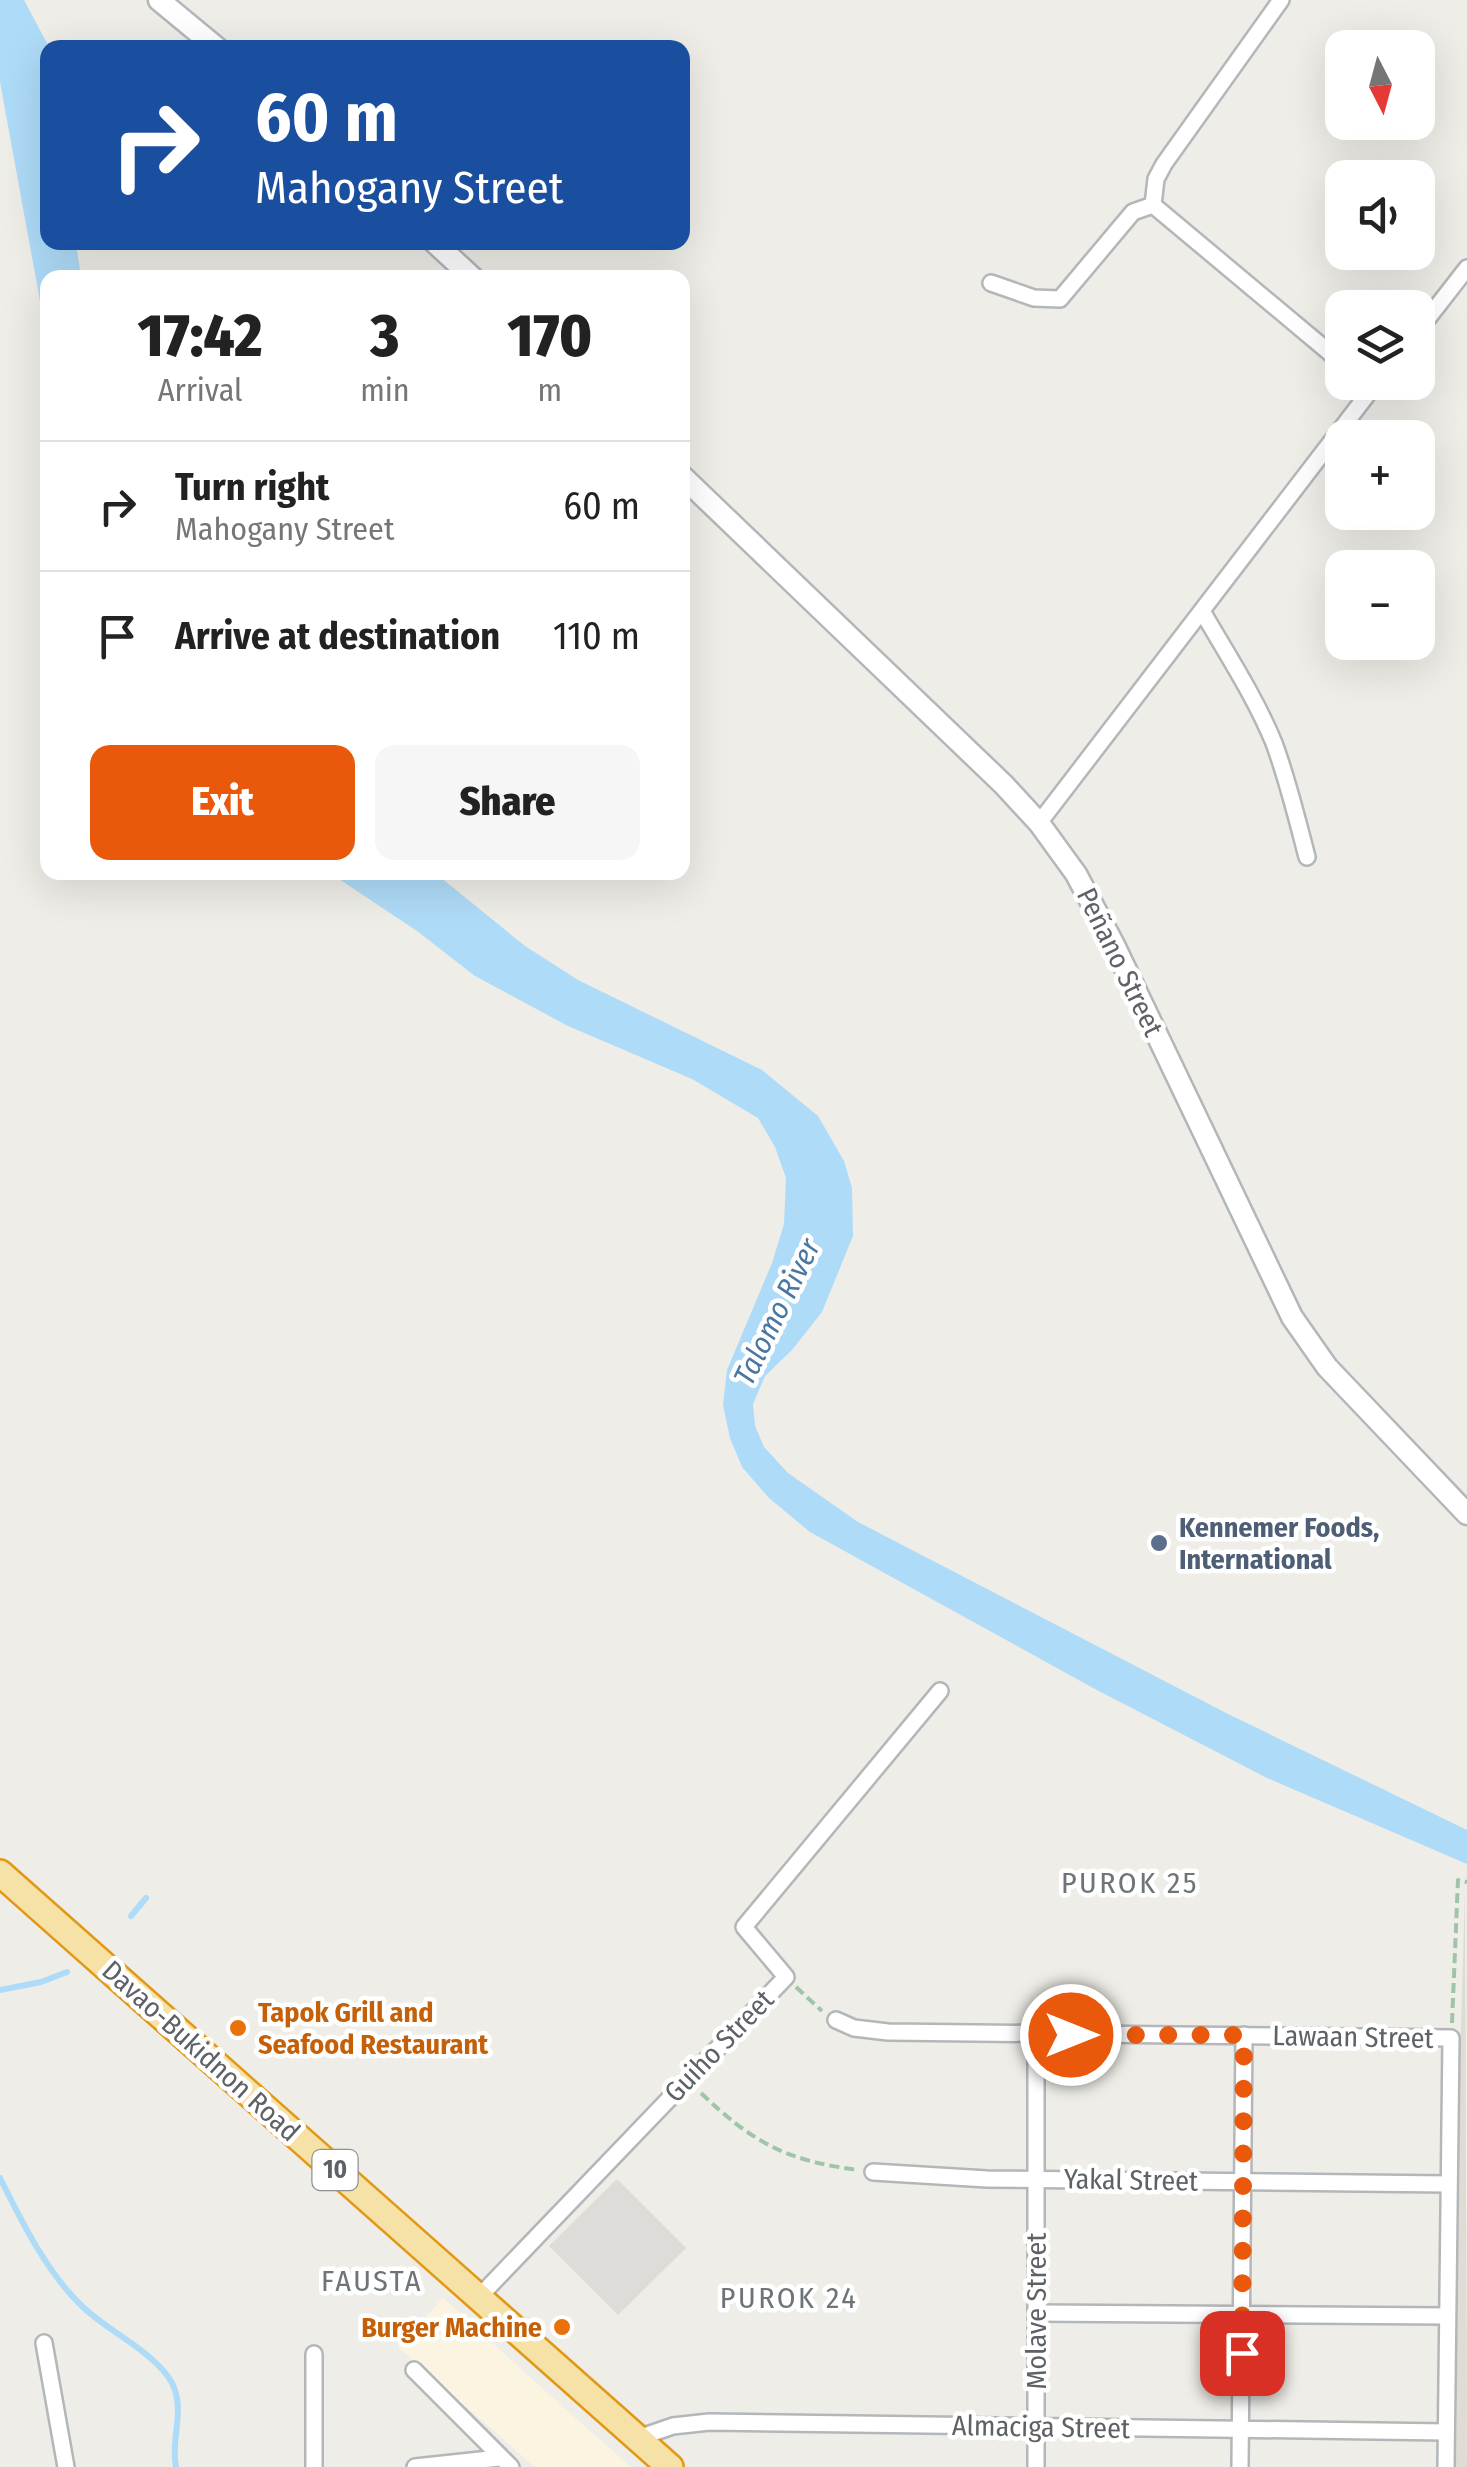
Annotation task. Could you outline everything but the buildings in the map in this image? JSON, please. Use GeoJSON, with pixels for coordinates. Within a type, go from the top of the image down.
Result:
{"type":"FeatureCollection","features":[{"type":"Feature","properties":{"kind":"highway","name":"Davao-Bukidnon Road"},"geometry":{"type":"LineString","coordinates":[[0,1873],[670,2467]]}},
{"type":"Feature","properties":{"kind":"street"},"geometry":{"type":"LineString","coordinates":[[159,0],[207,40]]}},
{"type":"Feature","properties":{"kind":"street"},"geometry":{"type":"LineString","coordinates":[[1153,205],[1156,179],[1164,164],[1281,0]]}},
{"type":"Feature","properties":{"kind":"street"},"geometry":{"type":"LineString","coordinates":[[992,284],[1034,298],[1060,299],[1126,219],[1139,208],[1153,205]]}},
{"type":"Feature","properties":{"kind":"street"},"geometry":{"type":"LineString","coordinates":[[1153,205],[1325,349]]}},
{"type":"Feature","properties":{"kind":"street"},"geometry":{"type":"LineString","coordinates":[[443,250],[464,270]]}},
{"type":"Feature","properties":{"kind":"street"},"geometry":{"type":"LineString","coordinates":[[1435,309],[1467,268]]}},
{"type":"Feature","properties":{"kind":"street"},"geometry":{"type":"LineString","coordinates":[[1039,823],[1360,400]]}},
{"type":"Feature","properties":{"kind":"street","name":"Peñano Street"},"geometry":{"type":"LineString","coordinates":[[690,484],[866,649],[1039,823],[1076,874],[1114,945],[1292,1317],[1328,1366],[1467,1514]]}},
{"type":"Feature","properties":{"kind":"street"},"geometry":{"type":"LineString","coordinates":[[1202,611],[1272,740],[1292,794],[1307,858]]}},
{"type":"Feature","properties":{"kind":"street","name":"Guiho Street"},"geometry":{"type":"LineString","coordinates":[[479,2297],[786,1976],[744,1927],[940,1691]]}},
{"type":"Feature","properties":{"kind":"street","name":"Lawaan Street"},"geometry":{"type":"LineString","coordinates":[[836,2020],[854,2028],[888,2032],[1451,2038]]}},
{"type":"Feature","properties":{"kind":"street","name":"Molave Street"},"geometry":{"type":"LineString","coordinates":[[1036,2035],[1036,2467]]}},
{"type":"Feature","properties":{"kind":"street"},"geometry":{"type":"LineString","coordinates":[[1240,2467],[1244,2035]]}},
{"type":"Feature","properties":{"kind":"street"},"geometry":{"type":"LineString","coordinates":[[1446,2467],[1451,2038]]}},
{"type":"Feature","properties":{"kind":"street","name":"Yakal Street"},"geometry":{"type":"LineString","coordinates":[[874,2172],[1036,2179],[1448,2184]]}},
{"type":"Feature","properties":{"kind":"street"},"geometry":{"type":"LineString","coordinates":[[1036,2313],[1448,2316]]}},
{"type":"Feature","properties":{"kind":"street"},"geometry":{"type":"LineString","coordinates":[[44,2343],[66,2467]]}},
{"type":"Feature","properties":{"kind":"street"},"geometry":{"type":"LineString","coordinates":[[314,2354],[314,2467]]}},
{"type":"Feature","properties":{"kind":"street"},"geometry":{"type":"LineString","coordinates":[[414,2370],[505,2462]]}},
{"type":"Feature","properties":{"kind":"street","name":"Almaciga Street"},"geometry":{"type":"LineString","coordinates":[[638,2438],[673,2426],[709,2422],[1446,2432]]}},
{"type":"Feature","properties":{"kind":"street"},"geometry":{"type":"LineString","coordinates":[[415,2467],[505,2462]]}},
{"type":"Feature","properties":{"kind":"path"},"geometry":{"type":"LineString","coordinates":[[1451,2038],[1458,1880],[1467,1882]]}},
{"type":"Feature","properties":{"kind":"path"},"geometry":{"type":"LineString","coordinates":[[786,1976],[817,2008],[836,2020]]}},
{"type":"Feature","properties":{"kind":"path"},"geometry":{"type":"LineString","coordinates":[[687,2079],[722,2113],[774,2150],[804,2160],[874,2172]]}},
{"type":"Feature","properties":{"kind":"shaded area"},"geometry":{"type":"Polygon","coordinates":[[[1465,1891],[1467,2467],[1456,2467],[1458,2126],[1465,1891]]]}},
{"type":"Feature","properties":{"kind":"shaded area"},"geometry":{"type":"Polygon","coordinates":[[[617,2179],[686,2248],[618,2315],[549,2246],[617,2179]]]}},
{"type":"Feature","properties":{"kind":"shaded area"},"geometry":{"type":"Polygon","coordinates":[[[443,2298],[631,2467],[535,2467],[398,2347],[443,2298]]]}},
{"type":"Feature","properties":{"kind":"water"},"geometry":{"type":"Polygon","coordinates":[[[0,0],[24,0],[45,40],[40,40],[40,250],[77,250],[80,270],[40,270],[40,301],[0,82],[0,0]]]}},
{"type":"Feature","properties":{"kind":"water","name":"Talomo River"},"geometry":{"type":"Polygon","coordinates":[[[340,880],[444,880],[525,946],[578,980],[762,1070],[818,1116],[844,1161],[852,1188],[853,1236],[822,1312],[765,1376],[753,1404],[755,1426],[764,1447],[788,1473],[858,1522],[1228,1714],[1467,1830],[1467,1864],[1267,1778],[1095,1689],[810,1532],[769,1498],[742,1467],[723,1405],[727,1370],[772,1263],[784,1224],[786,1178],[775,1147],[758,1118],[692,1079],[568,1026],[475,976],[340,880]]]}},
{"type":"Feature","properties":{"kind":"waterway"},"geometry":{"type":"LineString","coordinates":[[131,1916],[146,1898]]}},
{"type":"Feature","properties":{"kind":"waterway"},"geometry":{"type":"LineString","coordinates":[[0,1990],[67,1972]]}},
{"type":"Feature","properties":{"kind":"waterway"},"geometry":{"type":"LineString","coordinates":[[0,2178],[37,2247],[71,2295],[155,2362],[172,2383],[178,2404],[176,2467]]}},
{"type":"Feature","properties":{"kind":"place","name":"Kennemer Foods, International"},"geometry":{"type":"Point","coordinates":[1159,1543]}},
{"type":"Feature","properties":{"kind":"place","name":"Tapok Grill and Seafood Restaurant"},"geometry":{"type":"Point","coordinates":[238,2028]}},
{"type":"Feature","properties":{"kind":"place","name":"Burger Machine"},"geometry":{"type":"Point","coordinates":[562,2327]}},
{"type":"Feature","properties":{"kind":"district","name":"PUROK 25"},"geometry":{"type":"Point","coordinates":[1130,1883]}},
{"type":"Feature","properties":{"kind":"district","name":"FAUSTA"},"geometry":{"type":"Point","coordinates":[372,2281]}},
{"type":"Feature","properties":{"kind":"district","name":"PUROK 24"},"geometry":{"type":"Point","coordinates":[789,2298]}},
{"type":"Feature","properties":{"kind":"route"},"geometry":{"type":"LineString","coordinates":[[1071,2035],[1244,2035],[1242,2353]]}}]}
